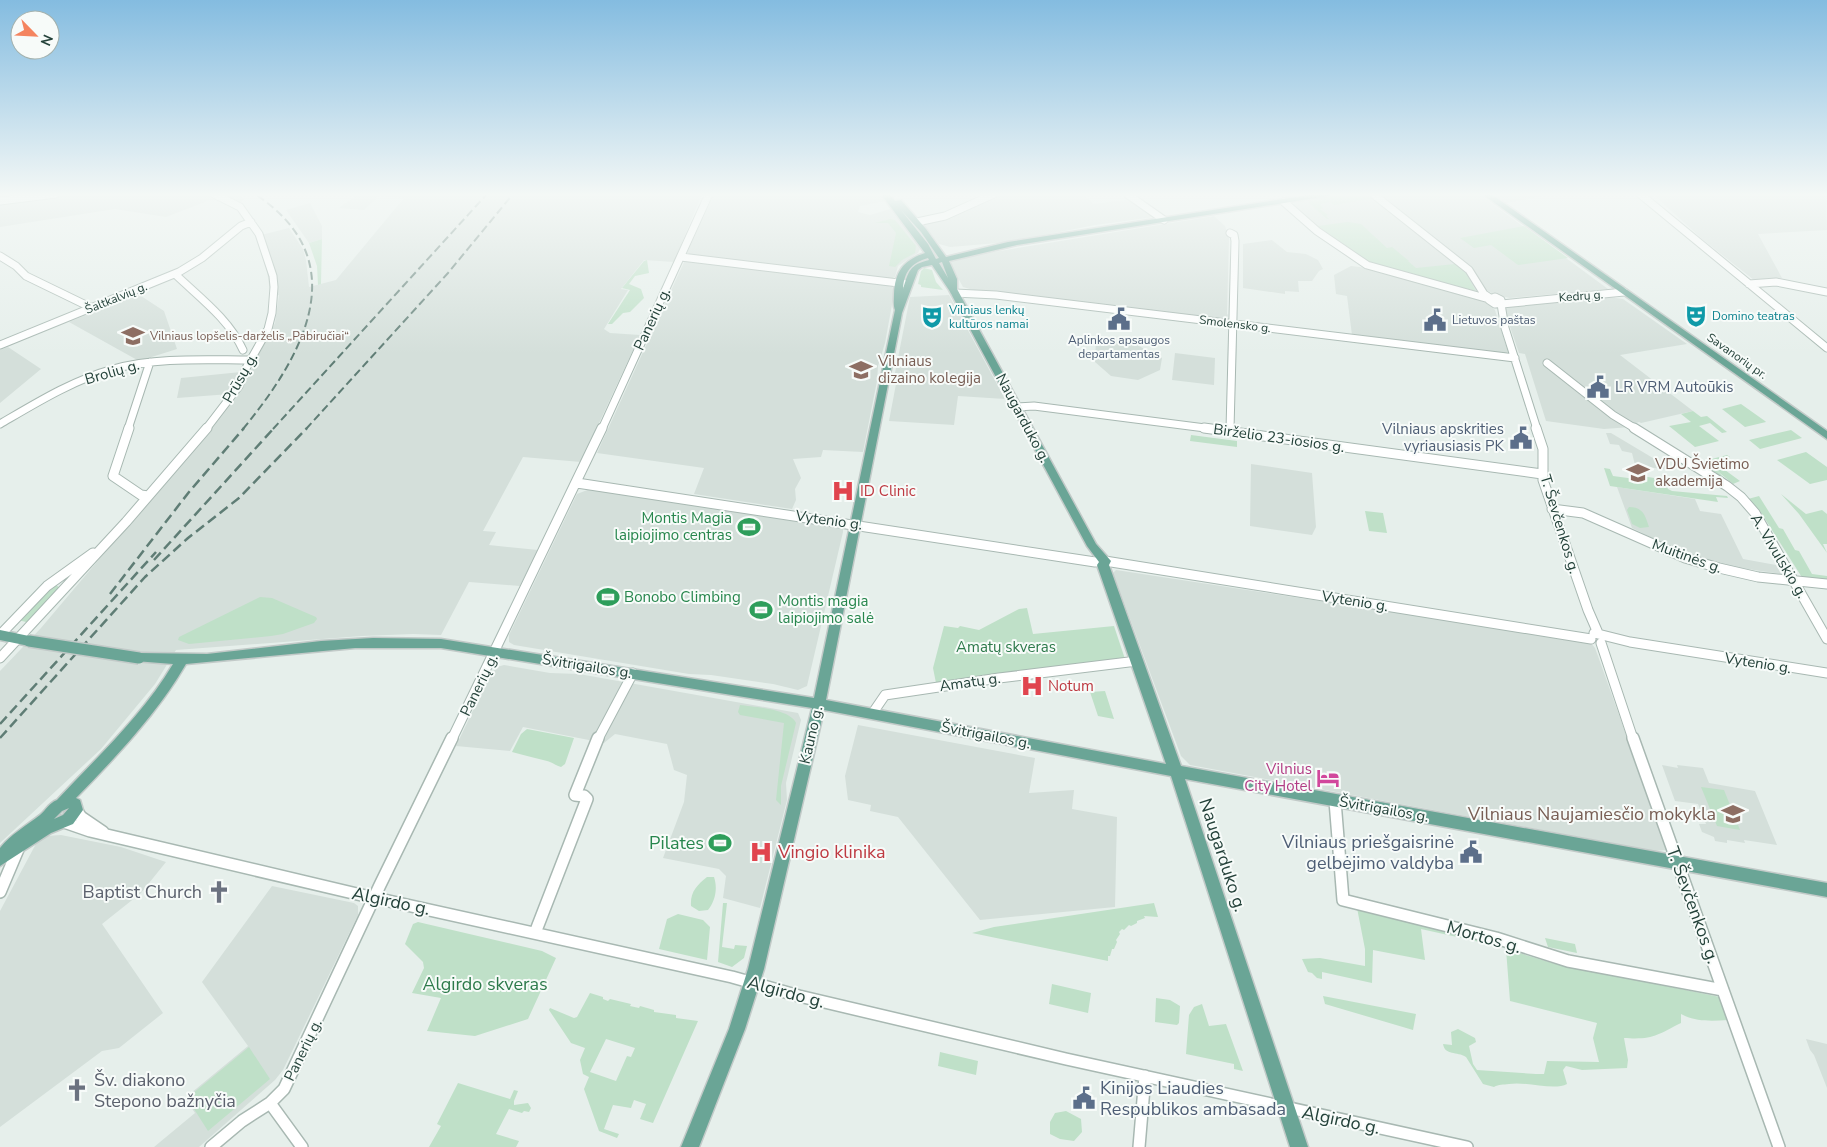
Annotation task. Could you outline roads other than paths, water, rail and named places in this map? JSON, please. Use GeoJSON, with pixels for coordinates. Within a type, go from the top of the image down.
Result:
{"type":"FeatureCollection","features":[{"type":"Feature","properties":{"kind":"main road","name":"Naugarduko g."},"geometry":{"type":"LineString","coordinates":[[930,248],[937,256]]}},
{"type":"Feature","properties":{"kind":"main road","name":"Naugarduko g."},"geometry":{"type":"LineString","coordinates":[[932,248],[937,256],[943,277],[954,291],[1101,563],[1176,772],[1299,1147]]}},
{"type":"Feature","properties":{"kind":"main road"},"geometry":{"type":"LineString","coordinates":[[937,256],[991,248]]}},
{"type":"Feature","properties":{"kind":"main road","name":"Savanorių pr."},"geometry":{"type":"LineString","coordinates":[[1561,248],[1827,436]]}},
{"type":"Feature","properties":{"kind":"main road","name":"Kauno g."},"geometry":{"type":"LineString","coordinates":[[690,1147],[737,1029],[752,983],[819,704],[898,313],[900,284],[906,264],[914,259],[937,256]]}},
{"type":"Feature","properties":{"kind":"main road","name":"Kauno g."},"geometry":{"type":"LineString","coordinates":[[898,313],[917,266],[937,256]]}},
{"type":"Feature","properties":{"kind":"main road","name":"Švitrigailos g."},"geometry":{"type":"LineString","coordinates":[[0,635],[139,658],[182,660],[377,643],[440,644],[495,651],[819,704],[1176,772],[1827,890]]}},
{"type":"Feature","properties":{"kind":"main road"},"geometry":{"type":"LineString","coordinates":[[0,858],[12,844],[55,821],[72,817],[71,806],[78,796],[167,686],[182,660]]}},
{"type":"Feature","properties":{"kind":"main road"},"geometry":{"type":"LineString","coordinates":[[0,858],[55,821]]}},
{"type":"Feature","properties":{"kind":"street","name":"Šaltkalvių g."},"geometry":{"type":"LineString","coordinates":[[0,345],[174,274],[202,258],[215,248]]}},
{"type":"Feature","properties":{"kind":"street","name":"Prūsų g."},"geometry":{"type":"LineString","coordinates":[[0,658],[24,640],[232,396],[270,322],[274,287],[264,248]]}},
{"type":"Feature","properties":{"kind":"street","name":"Panerių g."},"geometry":{"type":"LineString","coordinates":[[211,1147],[242,1121],[270,1103],[284,1089],[374,897],[577,483],[685,248]]}},
{"type":"Feature","properties":{"kind":"street"},"geometry":{"type":"LineString","coordinates":[[1230,432],[1235,248]]}},
{"type":"Feature","properties":{"kind":"street"},"geometry":{"type":"LineString","coordinates":[[1339,248],[1366,265],[1495,301]]}},
{"type":"Feature","properties":{"kind":"street"},"geometry":{"type":"LineString","coordinates":[[1441,248],[1469,270],[1480,288],[1495,301]]}},
{"type":"Feature","properties":{"kind":"street"},"geometry":{"type":"LineString","coordinates":[[1705,248],[1827,348]]}},
{"type":"Feature","properties":{"kind":"street"},"geometry":{"type":"LineString","coordinates":[[0,256],[12,263],[26,276],[92,308]]}},
{"type":"Feature","properties":{"kind":"street"},"geometry":{"type":"LineString","coordinates":[[681,257],[910,284]]}},
{"type":"Feature","properties":{"kind":"street"},"geometry":{"type":"LineString","coordinates":[[174,274],[223,320],[238,337],[243,350]]}},
{"type":"Feature","properties":{"kind":"street"},"geometry":{"type":"LineString","coordinates":[[1749,284],[1776,282],[1827,292]]}},
{"type":"Feature","properties":{"kind":"street"},"geometry":{"type":"LineString","coordinates":[[1465,292],[1477,293],[1480,288]]}},
{"type":"Feature","properties":{"kind":"street","name":"Smolensko g."},"geometry":{"type":"LineString","coordinates":[[954,291],[1515,358]]}},
{"type":"Feature","properties":{"kind":"street","name":"Kedrų g."},"geometry":{"type":"LineString","coordinates":[[1495,301],[1624,292]]}},
{"type":"Feature","properties":{"kind":"street","name":"T. Ševčenkos g."},"geometry":{"type":"LineString","coordinates":[[1495,301],[1504,323],[1543,449],[1542,474],[1552,509],[1779,1147]]}},
{"type":"Feature","properties":{"kind":"street"},"geometry":{"type":"LineString","coordinates":[[234,360],[243,350],[257,349]]}},
{"type":"Feature","properties":{"kind":"street","name":"Brolių g."},"geometry":{"type":"LineString","coordinates":[[0,424],[49,396],[99,373],[150,362],[250,360]]}},
{"type":"Feature","properties":{"kind":"street"},"geometry":{"type":"LineString","coordinates":[[148,496],[141,495],[113,476],[150,362]]}},
{"type":"Feature","properties":{"kind":"street","name":"A. Vivulskio g."},"geometry":{"type":"LineString","coordinates":[[1547,363],[1613,415],[1727,486],[1741,497],[1755,513],[1827,639]]}},
{"type":"Feature","properties":{"kind":"street","name":"Birželio 23-iosios g."},"geometry":{"type":"LineString","coordinates":[[1017,407],[1034,406],[1542,474]]}},
{"type":"Feature","properties":{"kind":"street","name":"Vytenio g."},"geometry":{"type":"LineString","coordinates":[[577,483],[1080,559],[1136,570],[1147,568],[1827,673]]}},
{"type":"Feature","properties":{"kind":"street","name":"Muitinės g."},"geometry":{"type":"LineString","coordinates":[[1552,509],[1583,513],[1702,563],[1758,577],[1827,584]]}},
{"type":"Feature","properties":{"kind":"street","name":"Prūsų g."},"geometry":{"type":"LineString","coordinates":[[0,635],[47,586],[104,546]]}},
{"type":"Feature","properties":{"kind":"street"},"geometry":{"type":"LineString","coordinates":[[47,586],[64,581],[71,583]]}},
{"type":"Feature","properties":{"kind":"street","name":"Amatų g."},"geometry":{"type":"LineString","coordinates":[[872,714],[885,695],[1137,661]]}},
{"type":"Feature","properties":{"kind":"street"},"geometry":{"type":"LineString","coordinates":[[535,933],[587,799],[584,796],[575,794],[594,746],[633,673]]}},
{"type":"Feature","properties":{"kind":"street","name":"Mortos g."},"geometry":{"type":"LineString","coordinates":[[1335,800],[1343,900],[1496,938],[1568,961],[1723,990]]}},
{"type":"Feature","properties":{"kind":"street","name":"Algirdo g."},"geometry":{"type":"LineString","coordinates":[[71,806],[81,817],[105,834]]}},
{"type":"Feature","properties":{"kind":"street","name":"Algirdo g."},"geometry":{"type":"LineString","coordinates":[[55,821],[90,831],[752,983],[808,998],[1145,1076],[1467,1147]]}},
{"type":"Feature","properties":{"kind":"street"},"geometry":{"type":"LineString","coordinates":[[0,892],[20,845]]}},
{"type":"Feature","properties":{"kind":"street"},"geometry":{"type":"LineString","coordinates":[[1139,1147],[1145,1076]]}},
{"type":"Feature","properties":{"kind":"street"},"geometry":{"type":"LineString","coordinates":[[270,1103],[302,1147]]}},
{"type":"Feature","properties":{"kind":"railway"},"geometry":{"type":"LineString","coordinates":[[243,429],[285,371],[300,340],[310,309],[312,279],[304,248]]}},
{"type":"Feature","properties":{"kind":"railway"},"geometry":{"type":"LineString","coordinates":[[273,429],[438,248]]}},
{"type":"Feature","properties":{"kind":"railway"},"geometry":{"type":"LineString","coordinates":[[306,429],[469,248]]}},
{"type":"Feature","properties":{"kind":"railway"},"geometry":{"type":"LineString","coordinates":[[110,594],[189,492],[244,428]]}},
{"type":"Feature","properties":{"kind":"railway"},"geometry":{"type":"LineString","coordinates":[[154,560],[274,428]]}},
{"type":"Feature","properties":{"kind":"railway"},"geometry":{"type":"LineString","coordinates":[[0,738],[145,577],[188,538],[239,498],[307,428]]}},
{"type":"Feature","properties":{"kind":"railway"},"geometry":{"type":"LineString","coordinates":[[0,724],[156,552]]}},
{"type":"Feature","properties":{"kind":"place","name":"Domino teatras"},"geometry":{"type":"Point","coordinates":[1696,316]}},
{"type":"Feature","properties":{"kind":"place","name":"Vilniaus lenkų kultūros namai"},"geometry":{"type":"Point","coordinates":[932,317]}},
{"type":"Feature","properties":{"kind":"place","name":"Aplinkos apsaugos departamentas"},"geometry":{"type":"Point","coordinates":[1119,319]}},
{"type":"Feature","properties":{"kind":"place","name":"Lietuvos paštas"},"geometry":{"type":"Point","coordinates":[1435,320]}},
{"type":"Feature","properties":{"kind":"place","name":"Vilniaus lopšelis-darželis „Pabiručiai“"},"geometry":{"type":"Point","coordinates":[133,336]}},
{"type":"Feature","properties":{"kind":"place","name":"Vilniaus dizaino kolegija"},"geometry":{"type":"Point","coordinates":[861,370]}},
{"type":"Feature","properties":{"kind":"place","name":"LR VRM Autoūkis"},"geometry":{"type":"Point","coordinates":[1598,387]}},
{"type":"Feature","properties":{"kind":"place","name":"Vilniaus apskrities vyriausiasis PK"},"geometry":{"type":"Point","coordinates":[1521,438]}},
{"type":"Feature","properties":{"kind":"place","name":"VDU Švietimo akademija"},"geometry":{"type":"Point","coordinates":[1638,473]}},
{"type":"Feature","properties":{"kind":"place","name":"ID Clinic"},"geometry":{"type":"Point","coordinates":[843,491]}},
{"type":"Feature","properties":{"kind":"place","name":"Montis Magia laipiojimo centras"},"geometry":{"type":"Point","coordinates":[749,527]}},
{"type":"Feature","properties":{"kind":"place","name":"Bonobo Climbing"},"geometry":{"type":"Point","coordinates":[608,597]}},
{"type":"Feature","properties":{"kind":"place","name":"Montis magia laipiojimo salė"},"geometry":{"type":"Point","coordinates":[761,610]}},
{"type":"Feature","properties":{"kind":"place","name":"Notum"},"geometry":{"type":"Point","coordinates":[1032,686]}},
{"type":"Feature","properties":{"kind":"place","name":"Vilnius City Hotel"},"geometry":{"type":"Point","coordinates":[1328,778]}},
{"type":"Feature","properties":{"kind":"place","name":"Vilniaus Naujamiesčio mokykla"},"geometry":{"type":"Point","coordinates":[1733,814]}},
{"type":"Feature","properties":{"kind":"place","name":"Pilates"},"geometry":{"type":"Point","coordinates":[720,843]}},
{"type":"Feature","properties":{"kind":"place","name":"Vingio klinika"},"geometry":{"type":"Point","coordinates":[761,852]}},
{"type":"Feature","properties":{"kind":"place","name":"Vilniaus priešgaisrinė gelbėjimo valdyba"},"geometry":{"type":"Point","coordinates":[1471,852]}},
{"type":"Feature","properties":{"kind":"place","name":"Baptist Church"},"geometry":{"type":"Point","coordinates":[219,892]}},
{"type":"Feature","properties":{"kind":"place","name":"Šv. diakono Stepono bažnyčia"},"geometry":{"type":"Point","coordinates":[77,1090]}},
{"type":"Feature","properties":{"kind":"place","name":"Kinijos Liaudies Respublikos ambasada"},"geometry":{"type":"Point","coordinates":[1084,1098]}},
{"type":"Feature","properties":{"kind":"park label","name":"Amatų skveras"},"geometry":{"type":"Point","coordinates":[1006,647]}},
{"type":"Feature","properties":{"kind":"park label","name":"Algirdo skveras"},"geometry":{"type":"Point","coordinates":[485,984]}}]}
